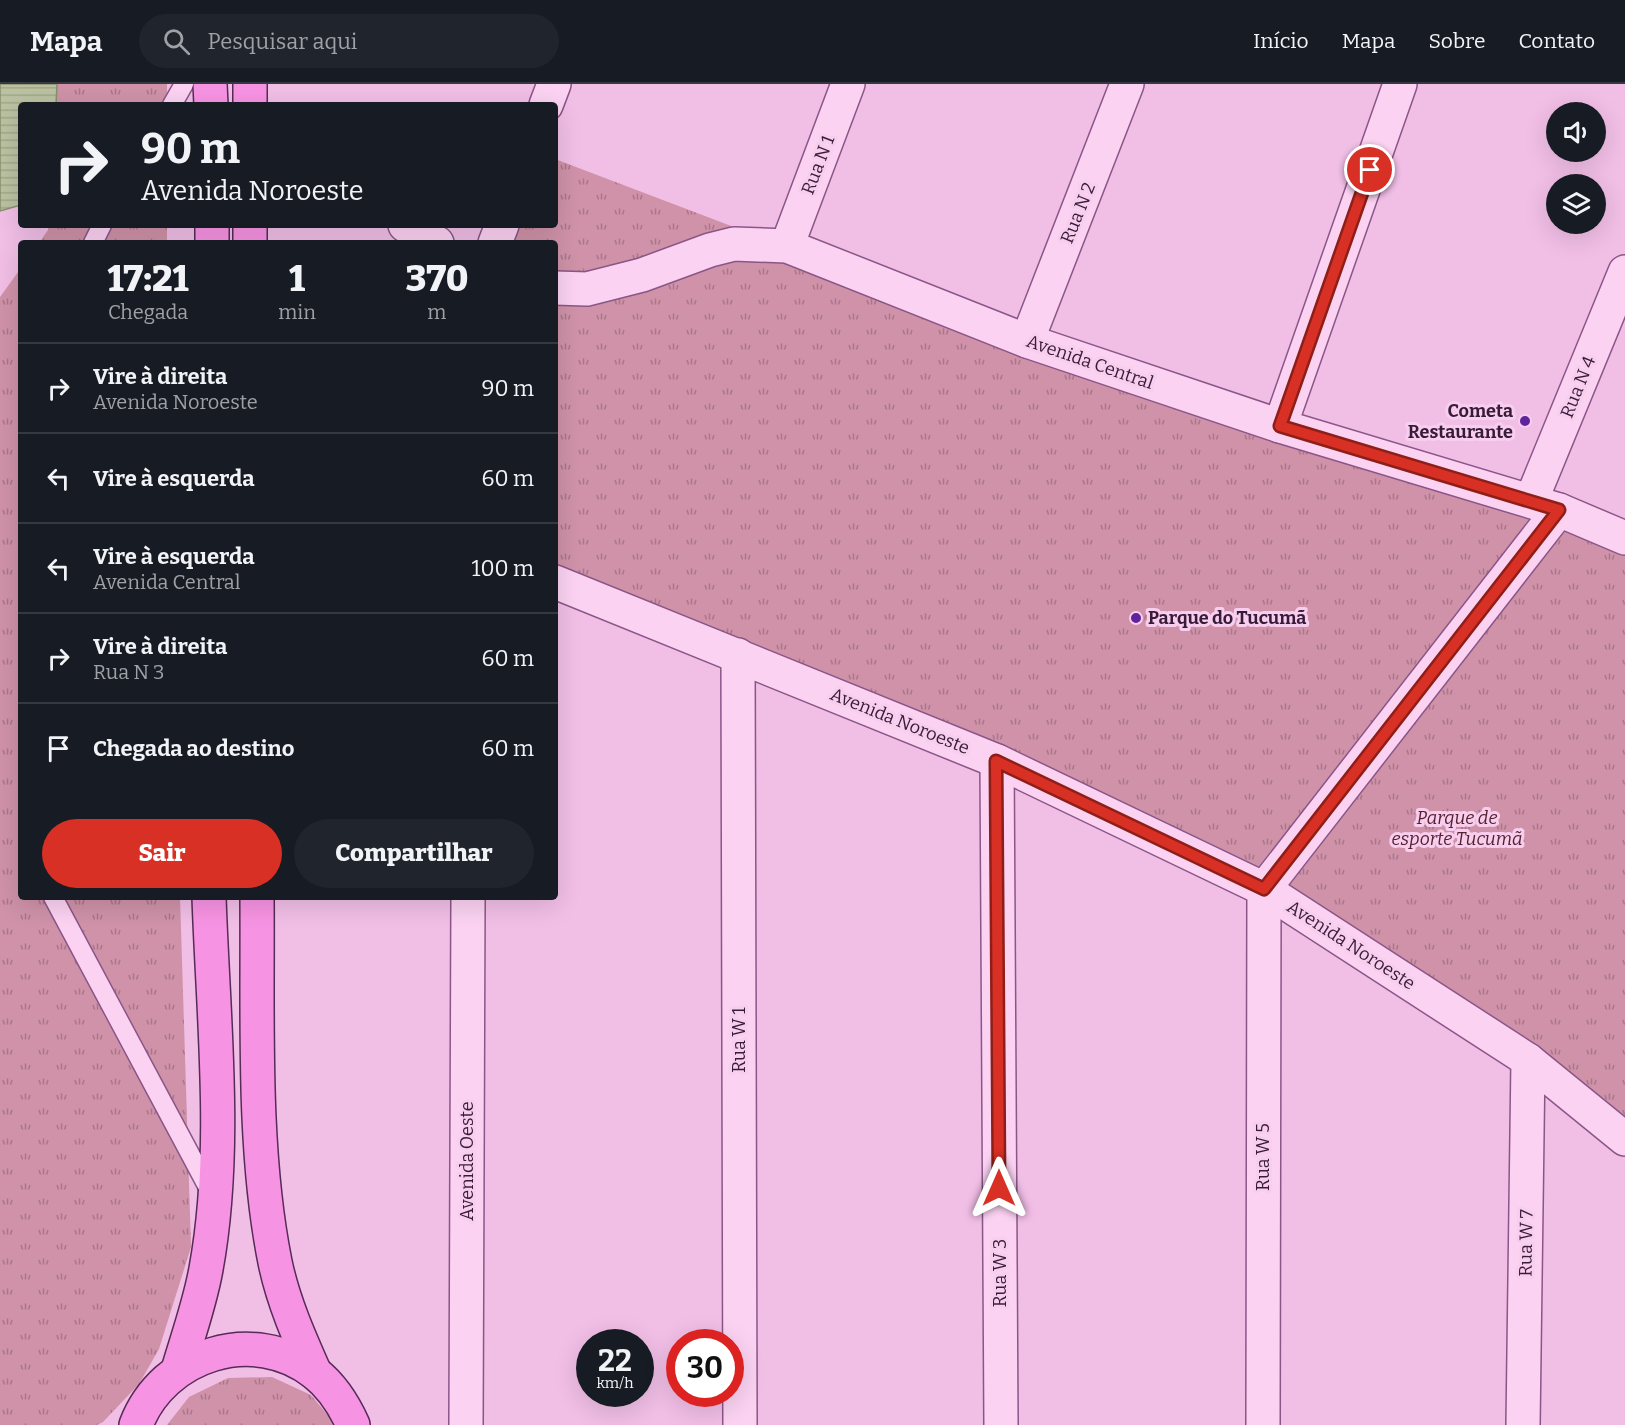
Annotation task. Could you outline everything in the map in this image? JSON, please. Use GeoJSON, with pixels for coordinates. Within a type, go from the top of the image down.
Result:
{"type":"FeatureCollection","features":[{"type":"Feature","properties":{"kind":"main road"},"geometry":{"type":"LineString","coordinates":[[210,84],[211,102]]}},
{"type":"Feature","properties":{"kind":"main road"},"geometry":{"type":"LineString","coordinates":[[250,84],[250,102]]}},
{"type":"Feature","properties":{"kind":"main road"},"geometry":{"type":"LineString","coordinates":[[178,1370],[206,1269],[215,1200],[216,1128],[208,900]]}},
{"type":"Feature","properties":{"kind":"main road"},"geometry":{"type":"LineString","coordinates":[[257,900],[259,1070],[264,1192],[275,1262],[285,1301],[315,1373]]}},
{"type":"Feature","properties":{"kind":"main road"},"geometry":{"type":"LineString","coordinates":[[132,1420],[157,1388],[178,1370],[199,1358],[222,1351],[247,1349],[271,1352],[294,1360],[315,1373],[332,1389],[353,1425]]}},
{"type":"Feature","properties":{"kind":"street"},"geometry":{"type":"LineString","coordinates":[[547,102],[554,84]]}},
{"type":"Feature","properties":{"kind":"street","name":"Rua N 1"},"geometry":{"type":"LineString","coordinates":[[787,246],[848,84]]}},
{"type":"Feature","properties":{"kind":"street","name":"Rua N 2"},"geometry":{"type":"LineString","coordinates":[[1027,341],[1127,84]]}},
{"type":"Feature","properties":{"kind":"street"},"geometry":{"type":"LineString","coordinates":[[1280,426],[1400,84]]}},
{"type":"Feature","properties":{"kind":"street"},"geometry":{"type":"LineString","coordinates":[[410,228],[432,240]]}},
{"type":"Feature","properties":{"kind":"street","name":"Avenida Central"},"geometry":{"type":"LineString","coordinates":[[558,288],[586,289],[642,275],[710,250],[734,244],[787,246],[1027,341],[1280,426],[1545,506],[1625,538]]}},
{"type":"Feature","properties":{"kind":"street","name":"Rua N 4"},"geometry":{"type":"LineString","coordinates":[[1264,889],[1545,506],[1625,272]]}},
{"type":"Feature","properties":{"kind":"street","name":"Avenida Noroeste"},"geometry":{"type":"LineString","coordinates":[[558,583],[996,761],[1264,889],[1528,1060],[1625,1139]]}},
{"type":"Feature","properties":{"kind":"street","name":"Rua W 1"},"geometry":{"type":"LineString","coordinates":[[738,655],[740,1425]]}},
{"type":"Feature","properties":{"kind":"street","name":"Rua W 3"},"geometry":{"type":"LineString","coordinates":[[996,761],[1001,1425]]}},
{"type":"Feature","properties":{"kind":"street","name":"Rua W 5"},"geometry":{"type":"LineString","coordinates":[[1263,1425],[1264,889]]}},
{"type":"Feature","properties":{"kind":"street","name":"Avenida Oeste"},"geometry":{"type":"LineString","coordinates":[[466,1425],[468,900]]}},
{"type":"Feature","properties":{"kind":"street","name":"Rua W 7"},"geometry":{"type":"LineString","coordinates":[[1523,1425],[1528,1060]]}},
{"type":"Feature","properties":{"kind":"lane"},"geometry":{"type":"LineString","coordinates":[[174,102],[184,84]]}},
{"type":"Feature","properties":{"kind":"lane"},"geometry":{"type":"LineString","coordinates":[[55,900],[215,1200]]}},
{"type":"Feature","properties":{"kind":"green space"},"geometry":{"type":"Polygon","coordinates":[[[57,84],[167,84],[167,102],[56,102],[57,84]]]}},
{"type":"Feature","properties":{"kind":"green space","name":"Parque do Tucumã"},"geometry":{"type":"Polygon","coordinates":[[[558,160],[747,232],[1625,538],[1625,1139],[1264,889],[558,583],[558,240],[496,240],[501,228],[558,228],[558,160]]]}},
{"type":"Feature","properties":{"kind":"green space"},"geometry":{"type":"Polygon","coordinates":[[[48,228],[167,228],[167,240],[41,240],[48,228]]]}},
{"type":"Feature","properties":{"kind":"green space"},"geometry":{"type":"Polygon","coordinates":[[[18,272],[18,900],[180,900],[191,1247],[159,1349],[139,1384],[103,1422],[97,1425],[0,1425],[0,297],[18,272]]]}},
{"type":"Feature","properties":{"kind":"green space"},"geometry":{"type":"Polygon","coordinates":[[[272,1377],[311,1395],[336,1425],[167,1425],[189,1397],[228,1378],[272,1377]]]}},
{"type":"Feature","properties":{"kind":"shaded area"},"geometry":{"type":"Polygon","coordinates":[[[0,84],[57,84],[56,102],[18,102],[18,206],[0,211],[0,84]]]}},
{"type":"Feature","properties":{"kind":"place","name":"Cometa Restaurante"},"geometry":{"type":"Point","coordinates":[1525,421]}},
{"type":"Feature","properties":{"kind":"place","name":"Parque do Tucumã"},"geometry":{"type":"Point","coordinates":[1136,618]}},
{"type":"Feature","properties":{"kind":"route"},"geometry":{"type":"LineString","coordinates":[[999,1188],[996,761],[1264,889],[1559,510],[1280,426],[1370,170]]}},
{"type":"Feature","properties":{"kind":"park label","name":"Parque de esporte Tucumã"},"geometry":{"type":"Point","coordinates":[1457,828]}}]}
